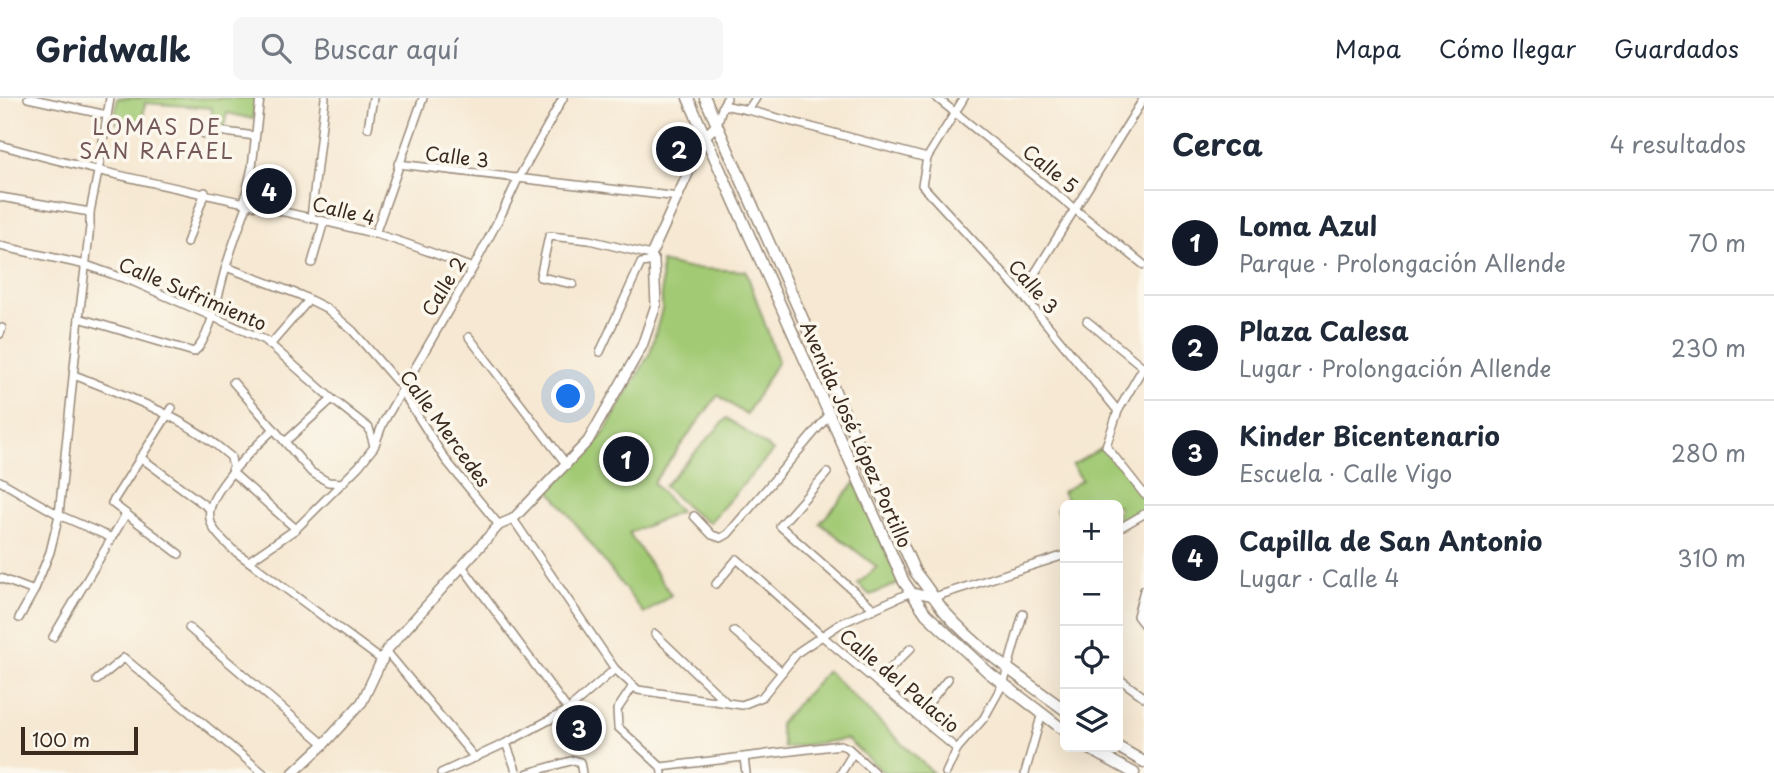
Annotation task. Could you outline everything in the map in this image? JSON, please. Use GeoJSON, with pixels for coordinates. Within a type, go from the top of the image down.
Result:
{"type":"FeatureCollection","features":[{"type":"Feature","properties":{"kind":"main road","name":"Avenida José López Portillo"},"geometry":{"type":"LineString","coordinates":[[688,98],[904,582],[926,614],[988,672],[1060,727]]}},
{"type":"Feature","properties":{"kind":"main road","name":"Avenida José López Portillo"},"geometry":{"type":"LineString","coordinates":[[705,98],[915,572],[965,632],[1060,706]]}},
{"type":"Feature","properties":{"kind":"main road"},"geometry":{"type":"LineString","coordinates":[[1123,750],[1144,762]]}},
{"type":"Feature","properties":{"kind":"main road"},"geometry":{"type":"LineString","coordinates":[[1095,752],[1134,773]]}},
{"type":"Feature","properties":{"kind":"street"},"geometry":{"type":"LineString","coordinates":[[28,98],[107,115]]}},
{"type":"Feature","properties":{"kind":"street"},"geometry":{"type":"LineString","coordinates":[[19,618],[50,552],[59,514],[90,212],[110,98]]}},
{"type":"Feature","properties":{"kind":"street"},"geometry":{"type":"LineString","coordinates":[[79,318],[194,352],[200,348],[212,318],[246,202],[260,98]]}},
{"type":"Feature","properties":{"kind":"street"},"geometry":{"type":"LineString","coordinates":[[311,218],[325,98]]}},
{"type":"Feature","properties":{"kind":"street"},"geometry":{"type":"LineString","coordinates":[[368,128],[373,98]]}},
{"type":"Feature","properties":{"kind":"street"},"geometry":{"type":"LineString","coordinates":[[375,234],[423,98]]}},
{"type":"Feature","properties":{"kind":"street","name":"Calle 2"},"geometry":{"type":"LineString","coordinates":[[249,561],[296,529],[343,483],[374,447],[383,423],[473,268],[563,98]]}},
{"type":"Feature","properties":{"kind":"street"},"geometry":{"type":"LineString","coordinates":[[748,110],[756,98]]}},
{"type":"Feature","properties":{"kind":"street","name":"Calle 5"},"geometry":{"type":"LineString","coordinates":[[937,98],[1144,265]]}},
{"type":"Feature","properties":{"kind":"street"},"geometry":{"type":"LineString","coordinates":[[293,773],[362,702],[386,651],[499,524],[513,519],[588,440],[642,346],[656,305],[652,258],[705,136],[717,125],[725,102],[927,158],[964,98]]}},
{"type":"Feature","properties":{"kind":"street"},"geometry":{"type":"LineString","coordinates":[[1022,295],[1141,101]]}},
{"type":"Feature","properties":{"kind":"street"},"geometry":{"type":"LineString","coordinates":[[204,134],[218,131],[255,136]]}},
{"type":"Feature","properties":{"kind":"street","name":"Calle 4"},"geometry":{"type":"LineString","coordinates":[[0,145],[99,172],[205,192],[375,234],[473,268]]}},
{"type":"Feature","properties":{"kind":"street","name":"Calle 3"},"geometry":{"type":"LineString","coordinates":[[927,158],[922,185],[1022,295],[1118,411]]}},
{"type":"Feature","properties":{"kind":"street","name":"Calle 3"},"geometry":{"type":"LineString","coordinates":[[398,164],[679,197]]}},
{"type":"Feature","properties":{"kind":"street"},"geometry":{"type":"LineString","coordinates":[[187,243],[205,192]]}},
{"type":"Feature","properties":{"kind":"street"},"geometry":{"type":"LineString","coordinates":[[0,197],[90,212]]}},
{"type":"Feature","properties":{"kind":"street"},"geometry":{"type":"LineString","coordinates":[[312,263],[324,221]]}},
{"type":"Feature","properties":{"kind":"street"},"geometry":{"type":"LineString","coordinates":[[573,284],[540,277],[549,236],[589,240],[652,258]]}},
{"type":"Feature","properties":{"kind":"street","name":"Calle Sufrimiento"},"geometry":{"type":"LineString","coordinates":[[0,246],[86,265],[134,282],[265,340],[369,428],[374,447]]}},
{"type":"Feature","properties":{"kind":"street"},"geometry":{"type":"LineString","coordinates":[[600,352],[641,263],[652,258]]}},
{"type":"Feature","properties":{"kind":"street","name":"Calle Mercedes"},"geometry":{"type":"LineString","coordinates":[[226,267],[309,300],[341,318],[404,390],[445,459],[499,524]]}},
{"type":"Feature","properties":{"kind":"street"},"geometry":{"type":"LineString","coordinates":[[270,345],[309,300]]}},
{"type":"Feature","properties":{"kind":"street"},"geometry":{"type":"LineString","coordinates":[[1087,321],[1144,366],[1118,411],[1106,446],[1144,494]]}},
{"type":"Feature","properties":{"kind":"street"},"geometry":{"type":"LineString","coordinates":[[469,337],[567,465]]}},
{"type":"Feature","properties":{"kind":"street"},"geometry":{"type":"LineString","coordinates":[[74,376],[169,410],[231,457],[233,473],[296,529]]}},
{"type":"Feature","properties":{"kind":"street"},"geometry":{"type":"LineString","coordinates":[[233,382],[311,472],[328,482],[343,483]]}},
{"type":"Feature","properties":{"kind":"street"},"geometry":{"type":"LineString","coordinates":[[285,442],[332,399]]}},
{"type":"Feature","properties":{"kind":"street"},"geometry":{"type":"LineString","coordinates":[[169,410],[111,503],[179,554]]}},
{"type":"Feature","properties":{"kind":"street"},"geometry":{"type":"LineString","coordinates":[[694,516],[712,535],[721,538],[728,534],[829,415]]}},
{"type":"Feature","properties":{"kind":"street"},"geometry":{"type":"LineString","coordinates":[[274,429],[255,447],[212,500],[208,513],[214,531],[249,561],[383,661]]}},
{"type":"Feature","properties":{"kind":"street"},"geometry":{"type":"LineString","coordinates":[[141,457],[209,509]]}},
{"type":"Feature","properties":{"kind":"street"},"geometry":{"type":"LineString","coordinates":[[827,473],[780,526],[874,609]]}},
{"type":"Feature","properties":{"kind":"street"},"geometry":{"type":"LineString","coordinates":[[0,481],[59,514],[112,538]]}},
{"type":"Feature","properties":{"kind":"street"},"geometry":{"type":"LineString","coordinates":[[53,637],[126,514]]}},
{"type":"Feature","properties":{"kind":"street"},"geometry":{"type":"LineString","coordinates":[[1123,526],[1144,514]]}},
{"type":"Feature","properties":{"kind":"street"},"geometry":{"type":"LineString","coordinates":[[513,519],[615,669],[636,688],[742,705],[762,697],[799,652],[840,624],[911,592],[934,597],[1060,557]]}},
{"type":"Feature","properties":{"kind":"street","name":"Calle del Palacio"},"geometry":{"type":"LineString","coordinates":[[716,584],[737,559],[822,636],[957,748]]}},
{"type":"Feature","properties":{"kind":"street"},"geometry":{"type":"LineString","coordinates":[[462,566],[568,710]]}},
{"type":"Feature","properties":{"kind":"street"},"geometry":{"type":"LineString","coordinates":[[0,578],[34,591]]}},
{"type":"Feature","properties":{"kind":"street"},"geometry":{"type":"LineString","coordinates":[[1144,590],[1137,616],[1144,625]]}},
{"type":"Feature","properties":{"kind":"street"},"geometry":{"type":"LineString","coordinates":[[946,773],[957,748],[984,718],[1004,682],[1023,614]]}},
{"type":"Feature","properties":{"kind":"street"},"geometry":{"type":"LineString","coordinates":[[189,628],[324,744]]}},
{"type":"Feature","properties":{"kind":"street"},"geometry":{"type":"LineString","coordinates":[[734,631],[782,672]]}},
{"type":"Feature","properties":{"kind":"street"},"geometry":{"type":"LineString","coordinates":[[655,634],[724,701]]}},
{"type":"Feature","properties":{"kind":"street"},"geometry":{"type":"LineString","coordinates":[[877,682],[911,648]]}},
{"type":"Feature","properties":{"kind":"street"},"geometry":{"type":"LineString","coordinates":[[386,651],[475,758]]}},
{"type":"Feature","properties":{"kind":"street"},"geometry":{"type":"LineString","coordinates":[[97,680],[124,658],[263,773]]}},
{"type":"Feature","properties":{"kind":"street"},"geometry":{"type":"LineString","coordinates":[[445,772],[568,710],[615,669]]}},
{"type":"Feature","properties":{"kind":"street"},"geometry":{"type":"LineString","coordinates":[[918,716],[948,679]]}},
{"type":"Feature","properties":{"kind":"street"},"geometry":{"type":"LineString","coordinates":[[1123,682],[1144,697]]}},
{"type":"Feature","properties":{"kind":"street"},"geometry":{"type":"LineString","coordinates":[[636,688],[617,710],[618,727],[662,770],[841,745],[875,773]]}},
{"type":"Feature","properties":{"kind":"street"},"geometry":{"type":"LineString","coordinates":[[1025,773],[1042,713]]}},
{"type":"Feature","properties":{"kind":"street"},"geometry":{"type":"LineString","coordinates":[[506,743],[517,773]]}},
{"type":"Feature","properties":{"kind":"street"},"geometry":{"type":"LineString","coordinates":[[841,773],[853,753]]}},
{"type":"Feature","properties":{"kind":"street"},"geometry":{"type":"LineString","coordinates":[[744,758],[746,773]]}},
{"type":"Feature","properties":{"kind":"street"},"geometry":{"type":"LineString","coordinates":[[528,773],[575,760],[580,762],[582,773]]}},
{"type":"Feature","properties":{"kind":"green space"},"geometry":{"type":"Polygon","coordinates":[[[117,98],[257,98],[253,119],[227,113],[224,128],[211,127],[212,108],[145,103],[142,128],[115,122],[117,98]]]}},
{"type":"Feature","properties":{"kind":"green space"},"geometry":{"type":"Polygon","coordinates":[[[661,262],[686,268],[746,271],[778,361],[746,415],[718,395],[653,483],[680,512],[629,533],[671,595],[644,614],[550,490],[603,435],[650,353],[662,309],[661,262]]]}},
{"type":"Feature","properties":{"kind":"green space"},"geometry":{"type":"Polygon","coordinates":[[[727,418],[773,451],[709,523],[692,512],[664,486],[727,418]]]}},
{"type":"Feature","properties":{"kind":"green space"},"geometry":{"type":"Polygon","coordinates":[[[1106,446],[1144,494],[1144,512],[1123,522],[1123,500],[1067,500],[1062,492],[1082,480],[1072,465],[1106,446]]]}},
{"type":"Feature","properties":{"kind":"green space"},"geometry":{"type":"Polygon","coordinates":[[[855,483],[900,583],[870,595],[858,584],[877,567],[820,523],[855,483]]]}},
{"type":"Feature","properties":{"kind":"green space"},"geometry":{"type":"Polygon","coordinates":[[[827,671],[933,773],[884,773],[847,739],[784,748],[779,724],[827,671]]]}},
{"type":"Feature","properties":{"kind":"place","name":"Plaza Calesa"},"geometry":{"type":"Point","coordinates":[679,149]}},
{"type":"Feature","properties":{"kind":"place","name":"Capilla de San Antonio"},"geometry":{"type":"Point","coordinates":[269,191]}},
{"type":"Feature","properties":{"kind":"place","name":"Loma Azul"},"geometry":{"type":"Point","coordinates":[626,459]}},
{"type":"Feature","properties":{"kind":"place","name":"Kinder Bicentenario"},"geometry":{"type":"Point","coordinates":[579,728]}},
{"type":"Feature","properties":{"kind":"district","name":"LOMAS DE SAN RAFAEL"},"geometry":{"type":"Point","coordinates":[157,138]}}]}
